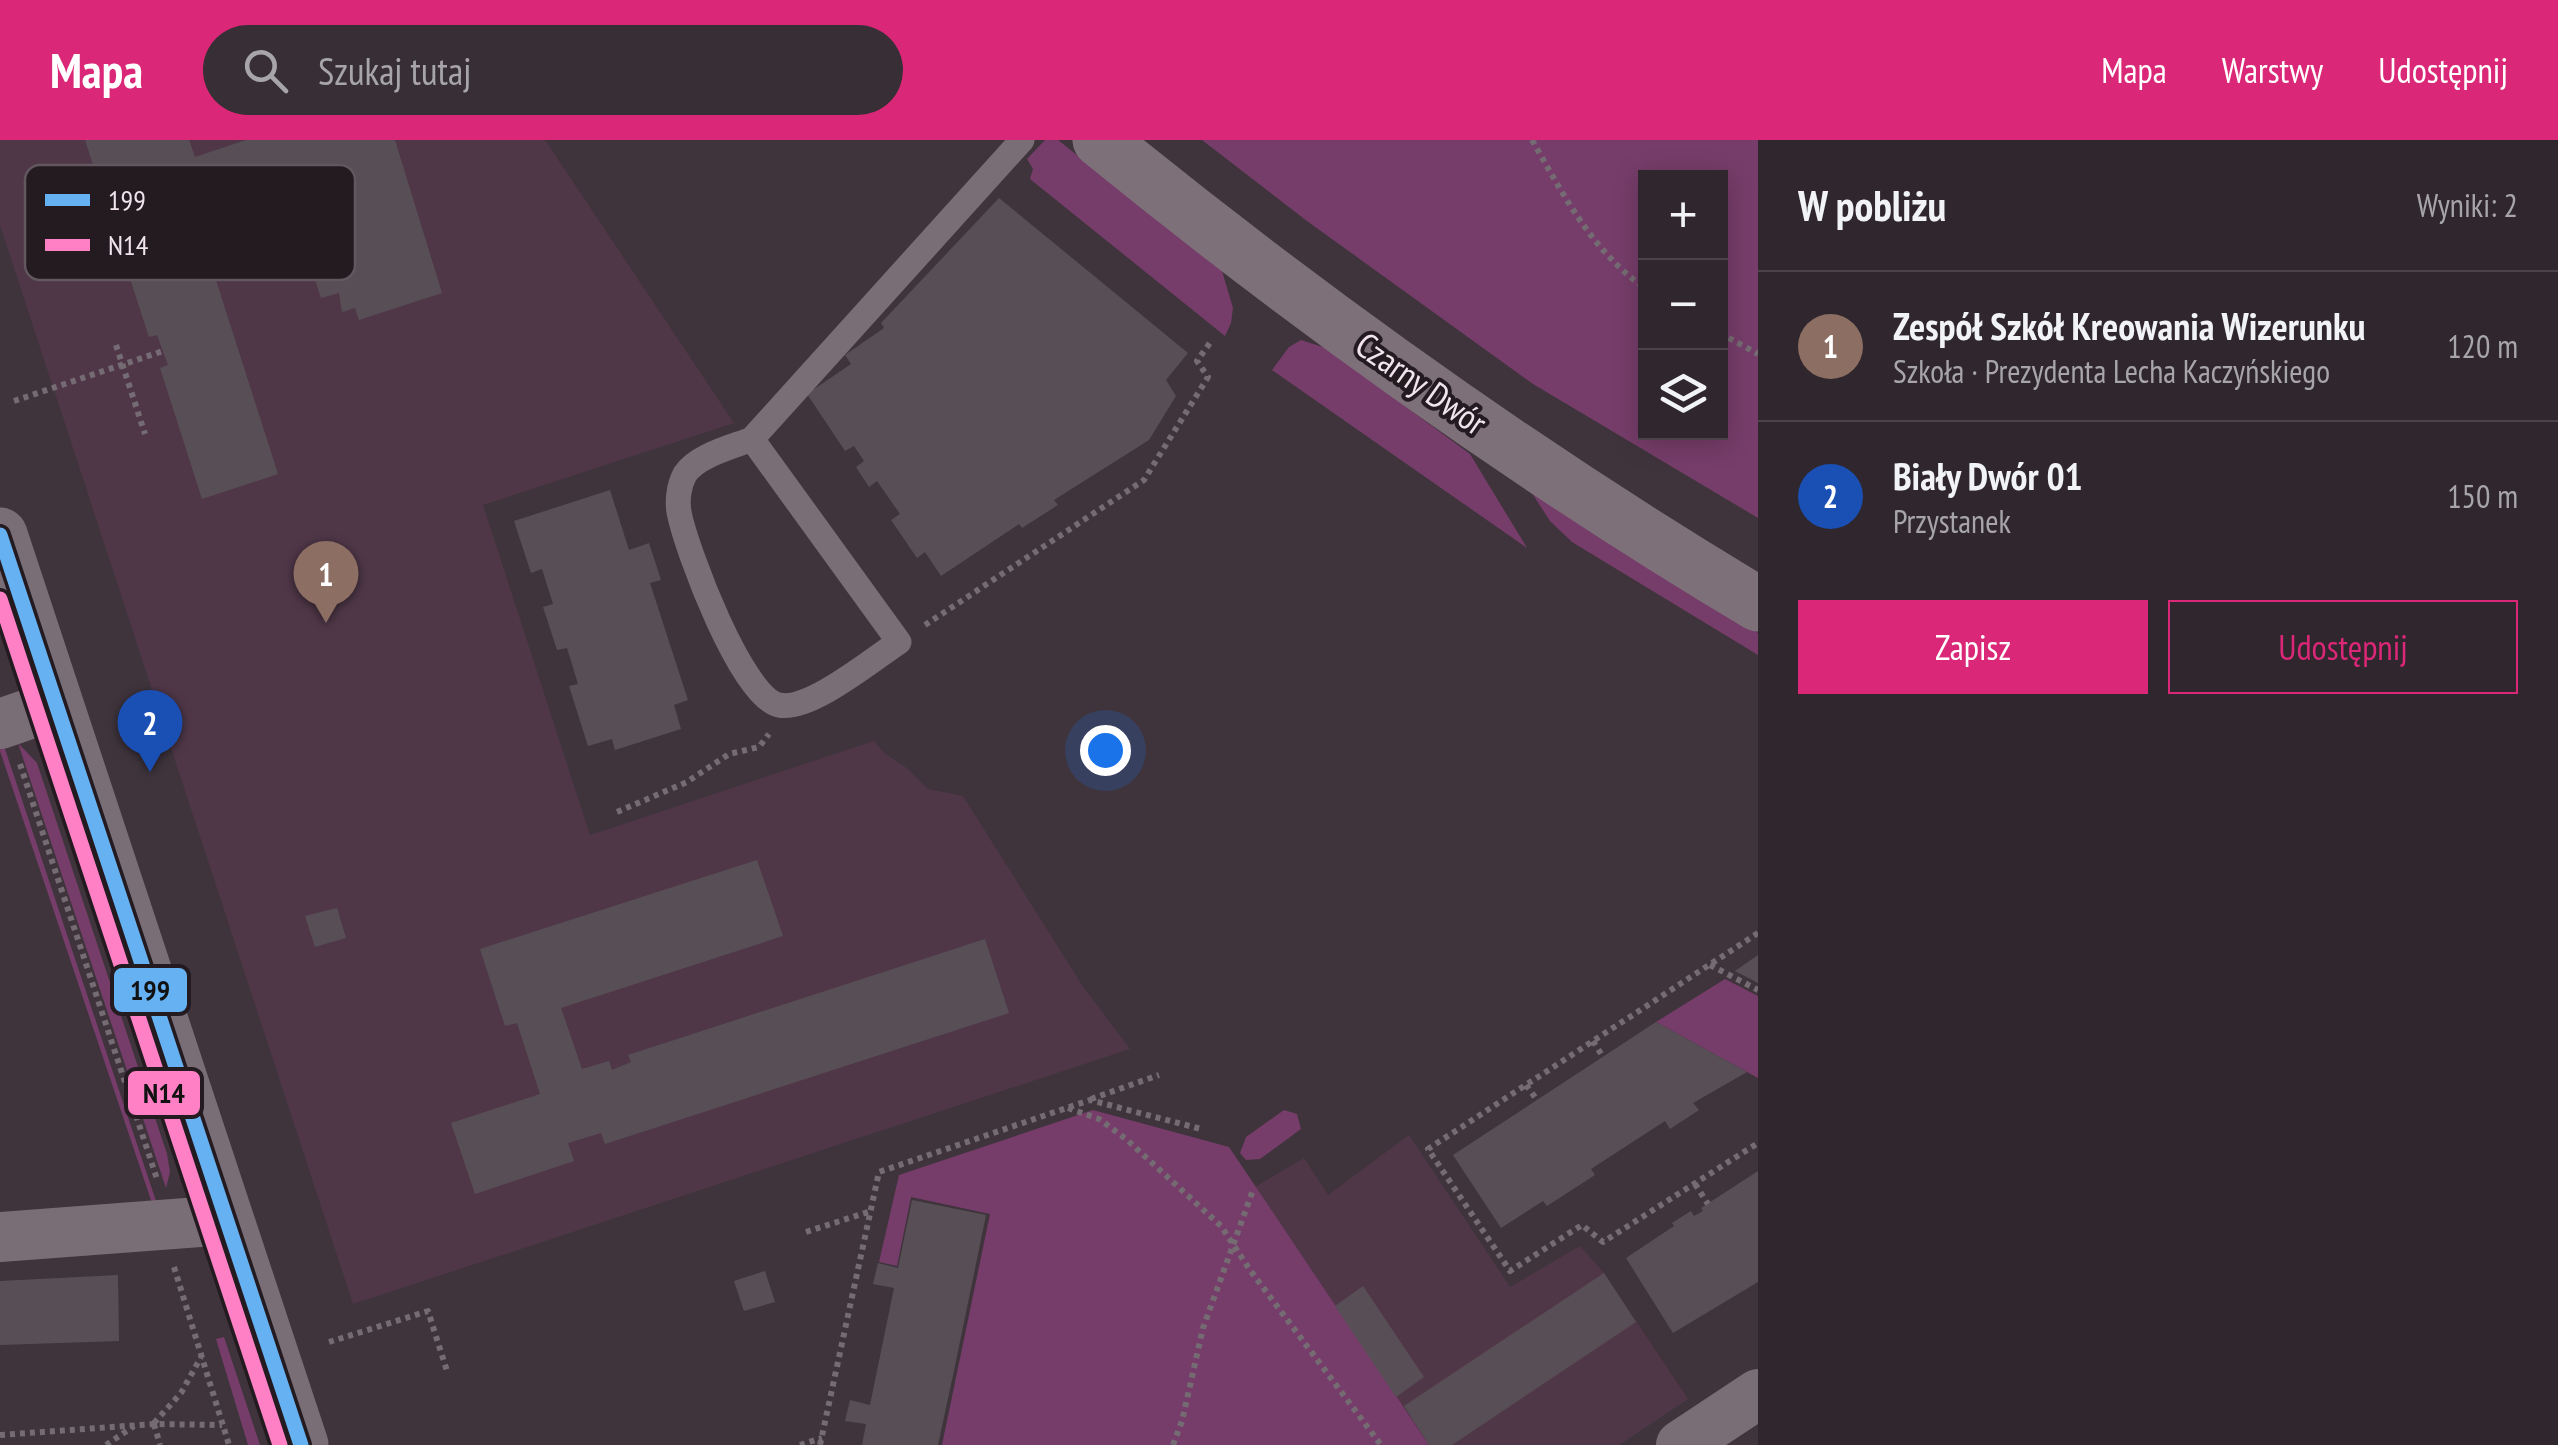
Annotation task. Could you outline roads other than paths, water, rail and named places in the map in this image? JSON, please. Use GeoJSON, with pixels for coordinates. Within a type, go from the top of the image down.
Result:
{"type":"FeatureCollection","features":[{"type":"Feature","properties":{"kind":"main road","name":"Czarny Dwór"},"geometry":{"type":"LineString","coordinates":[[1100,140],[1230,246],[1413,380],[1634,528],[1758,604]]}},
{"type":"Feature","properties":{"kind":"street"},"geometry":{"type":"LineString","coordinates":[[0,535],[20,717],[226,1220],[301,1445]]}},
{"type":"Feature","properties":{"kind":"street"},"geometry":{"type":"LineString","coordinates":[[0,1237],[226,1220]]}},
{"type":"Feature","properties":{"kind":"street"},"geometry":{"type":"LineString","coordinates":[[1681,1445],[1758,1394]]}},
{"type":"Feature","properties":{"kind":"lane"},"geometry":{"type":"LineString","coordinates":[[752,439],[899,642],[817,696],[793,705],[779,706],[762,697],[750,683],[708,598],[679,511],[679,491],[686,472],[706,458],[752,439],[1022,140]]}},
{"type":"Feature","properties":{"kind":"place","name":"Zespół Szkół Kreowania Wizerunku"},"geometry":{"type":"Point","coordinates":[326,623]}},
{"type":"Feature","properties":{"kind":"place","name":"Biały Dwór 01"},"geometry":{"type":"Point","coordinates":[150,772]}}]}
